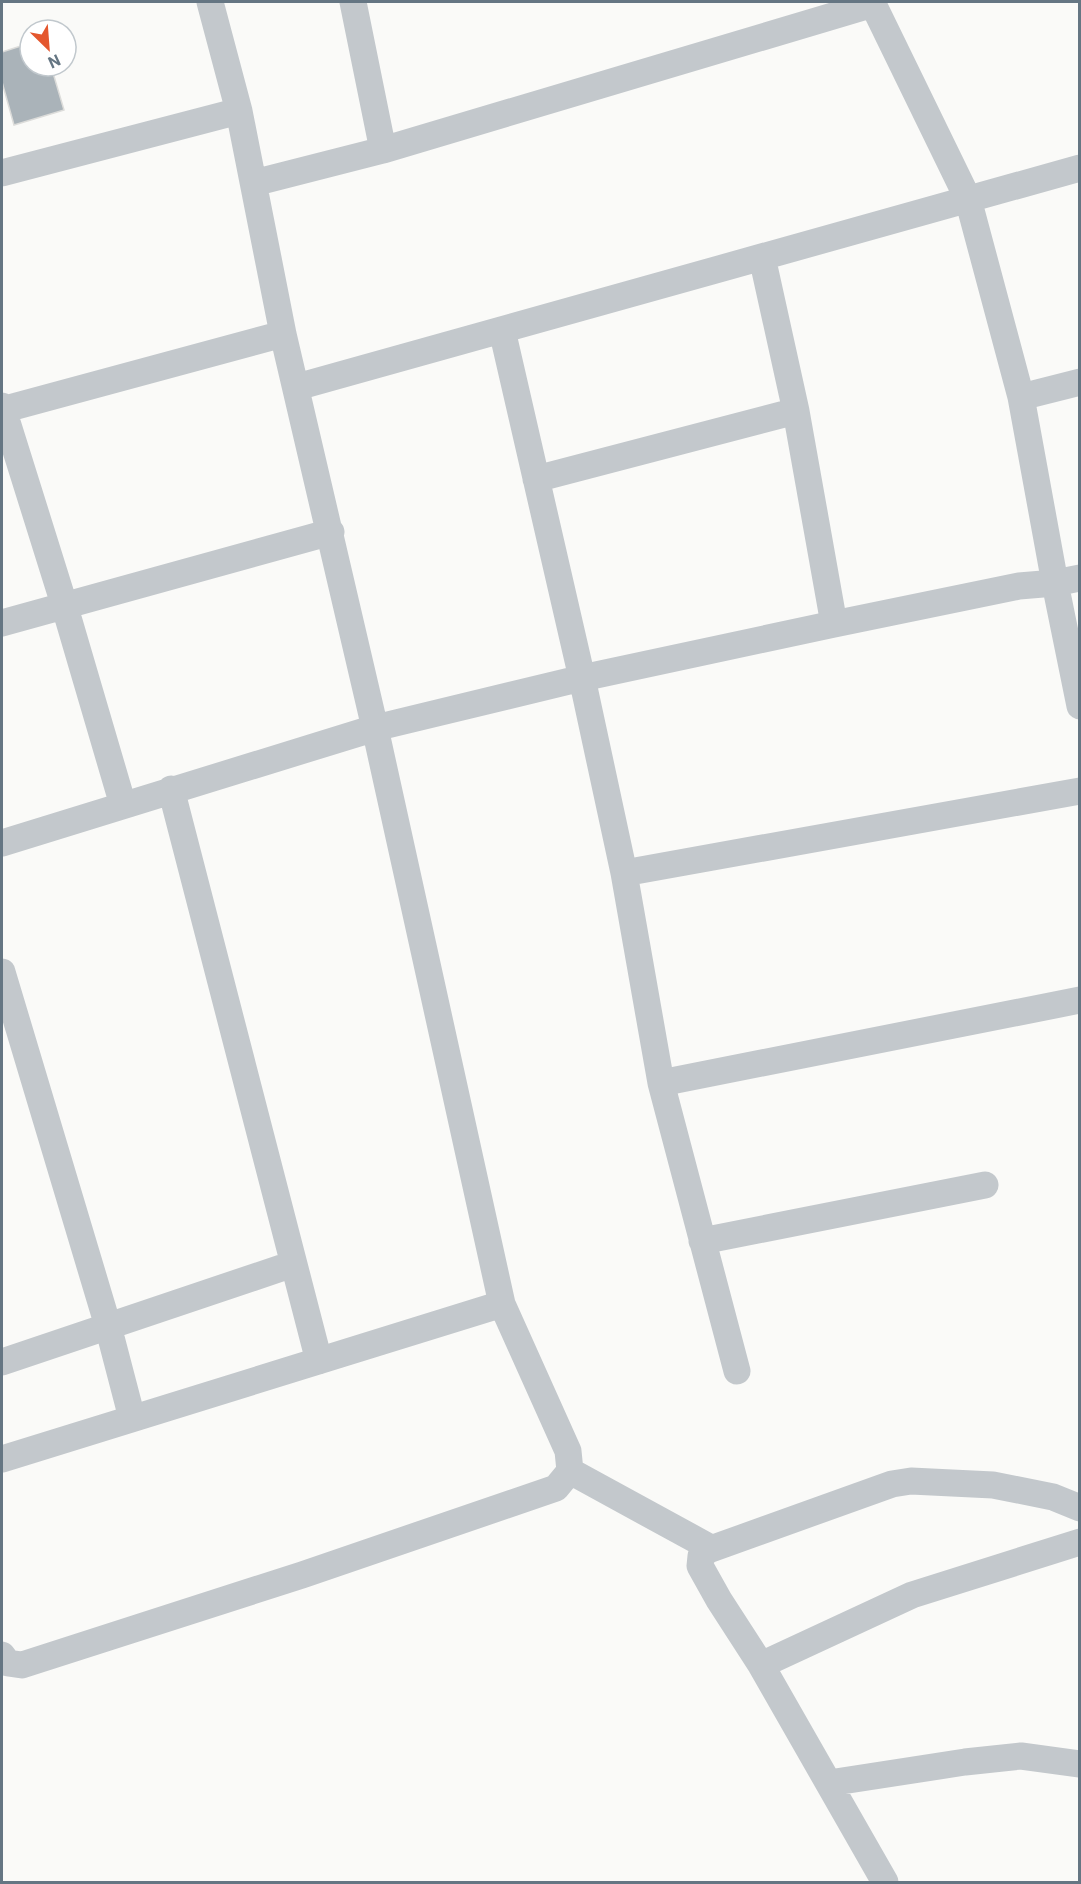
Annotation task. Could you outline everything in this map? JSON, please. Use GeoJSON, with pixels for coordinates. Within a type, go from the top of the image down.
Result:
{"type":"FeatureCollection","features":[{"type":"Feature","properties":{"kind":"street"},"geometry":{"type":"LineString","coordinates":[[2,1655],[8,1663],[22,1665],[280,1582],[556,1488],[570,1471],[568,1451],[502,1304],[331,532],[284,334],[239,111],[210,2]]}},
{"type":"Feature","properties":{"kind":"street"},"geometry":{"type":"LineString","coordinates":[[352,2],[383,150]]}},
{"type":"Feature","properties":{"kind":"street"},"geometry":{"type":"LineString","coordinates":[[254,183],[383,150],[872,3],[968,199],[1067,580],[1080,706]]}},
{"type":"Feature","properties":{"kind":"street"},"geometry":{"type":"LineString","coordinates":[[2,173],[239,111]]}},
{"type":"Feature","properties":{"kind":"street"},"geometry":{"type":"LineString","coordinates":[[297,387],[1080,168]]}},
{"type":"Feature","properties":{"kind":"street"},"geometry":{"type":"LineString","coordinates":[[762,257],[796,411],[834,624]]}},
{"type":"Feature","properties":{"kind":"street"},"geometry":{"type":"LineString","coordinates":[[502,330],[624,873],[661,1083],[737,1371]]}},
{"type":"Feature","properties":{"kind":"street"},"geometry":{"type":"LineString","coordinates":[[123,805],[64,604],[2,408],[284,334]]}},
{"type":"Feature","properties":{"kind":"street"},"geometry":{"type":"LineString","coordinates":[[1021,397],[1080,382]]}},
{"type":"Feature","properties":{"kind":"street"},"geometry":{"type":"LineString","coordinates":[[536,479],[796,411]]}},
{"type":"Feature","properties":{"kind":"street"},"geometry":{"type":"LineString","coordinates":[[2,622],[331,532]]}},
{"type":"Feature","properties":{"kind":"street"},"geometry":{"type":"LineString","coordinates":[[2,843],[171,789],[375,728],[582,678],[834,624],[1019,586],[1067,580]]}},
{"type":"Feature","properties":{"kind":"street"},"geometry":{"type":"LineString","coordinates":[[171,789],[319,1361]]}},
{"type":"Feature","properties":{"kind":"street"},"geometry":{"type":"LineString","coordinates":[[624,873],[1080,791]]}},
{"type":"Feature","properties":{"kind":"street"},"geometry":{"type":"LineString","coordinates":[[2,972],[8,1018],[108,1326],[132,1418]]}},
{"type":"Feature","properties":{"kind":"street"},"geometry":{"type":"LineString","coordinates":[[661,1083],[1080,1000]]}},
{"type":"Feature","properties":{"kind":"street"},"geometry":{"type":"LineString","coordinates":[[702,1241],[985,1185]]}},
{"type":"Feature","properties":{"kind":"street"},"geometry":{"type":"LineString","coordinates":[[2,1362],[293,1264]]}},
{"type":"Feature","properties":{"kind":"street"},"geometry":{"type":"LineString","coordinates":[[2,1460],[502,1304]]}},
{"type":"Feature","properties":{"kind":"street"},"geometry":{"type":"LineString","coordinates":[[570,1471],[709,1547],[708,1550]]}},
{"type":"Feature","properties":{"kind":"street"},"geometry":{"type":"LineString","coordinates":[[885,1882],[761,1665],[719,1600],[700,1566],[701,1556],[708,1550],[892,1484],[911,1481],[993,1485],[1053,1497],[1080,1508]]}},
{"type":"Feature","properties":{"kind":"street"},"geometry":{"type":"LineString","coordinates":[[761,1665],[912,1595],[1080,1542]]}},
{"type":"Feature","properties":{"kind":"street"},"geometry":{"type":"LineString","coordinates":[[829,1783],[965,1762],[1021,1756],[1080,1764]]}},
{"type":"Feature","properties":{"kind":"building"},"geometry":{"type":"Polygon","coordinates":[[[18,47],[18,78],[55,78],[64,110],[14,125],[2,82],[2,52],[18,47]]]}}]}
